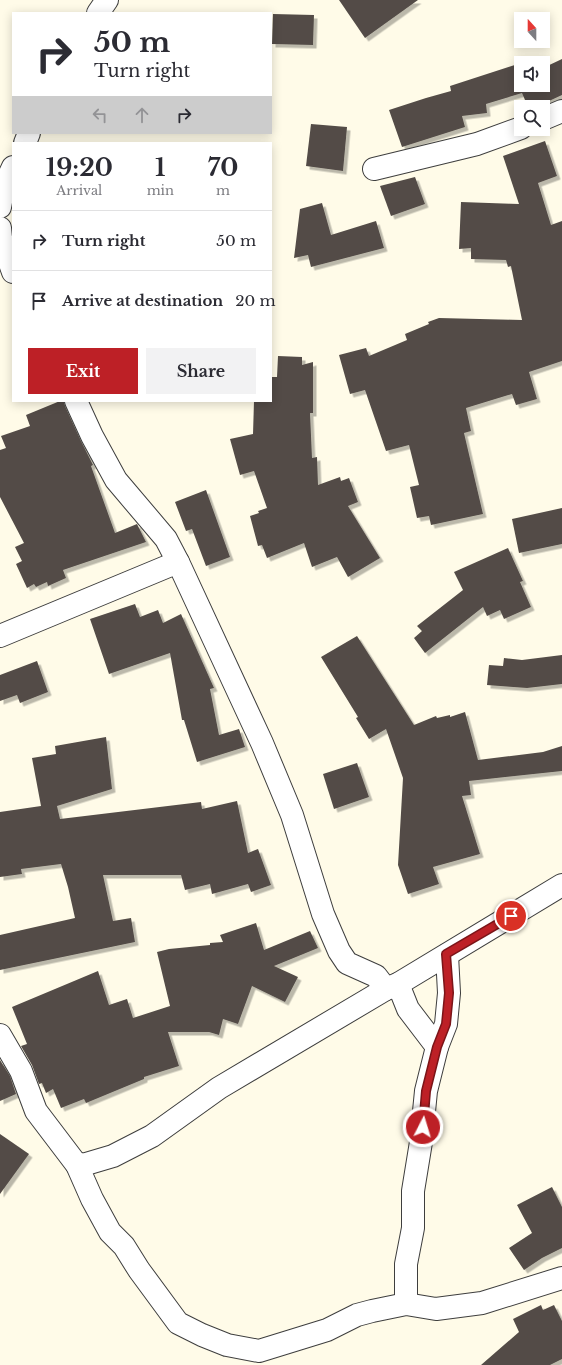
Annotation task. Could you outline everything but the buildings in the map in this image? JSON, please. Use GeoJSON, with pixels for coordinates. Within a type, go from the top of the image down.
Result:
{"type":"FeatureCollection","features":[{"type":"Feature","properties":{"kind":"street"},"geometry":{"type":"LineString","coordinates":[[99,12],[107,0]]}},
{"type":"Feature","properties":{"kind":"street"},"geometry":{"type":"LineString","coordinates":[[550,116],[562,111]]}},
{"type":"Feature","properties":{"kind":"street"},"geometry":{"type":"LineString","coordinates":[[374,170],[478,144],[514,131]]}},
{"type":"Feature","properties":{"kind":"street"},"geometry":{"type":"LineString","coordinates":[[0,207],[4,186],[12,170]]}},
{"type":"Feature","properties":{"kind":"street"},"geometry":{"type":"LineString","coordinates":[[0,228],[1,238],[12,269]]}},
{"type":"Feature","properties":{"kind":"street"},"geometry":{"type":"LineString","coordinates":[[76,402],[92,436],[116,480],[166,539],[178,562],[262,743],[292,814],[321,908],[339,951],[347,963],[376,976],[392,986],[437,1047]]}},
{"type":"Feature","properties":{"kind":"street"},"geometry":{"type":"LineString","coordinates":[[0,636],[178,562]]}},
{"type":"Feature","properties":{"kind":"street"},"geometry":{"type":"LineString","coordinates":[[77,1165],[86,1164],[113,1156],[152,1136],[219,1088],[562,885]]}},
{"type":"Feature","properties":{"kind":"street"},"geometry":{"type":"LineString","coordinates":[[406,1304],[406,1264],[413,1228],[413,1191],[421,1142],[426,1091],[437,1047],[446,1024],[448,1008],[449,993],[446,954]]}},
{"type":"Feature","properties":{"kind":"street"},"geometry":{"type":"LineString","coordinates":[[0,1035],[21,1071],[36,1111],[77,1165],[92,1199],[110,1232],[124,1246],[139,1270],[178,1323],[202,1335],[227,1345],[259,1351],[327,1330],[357,1315],[372,1311],[406,1304],[436,1309],[482,1303],[562,1278]]}},
{"type":"Feature","properties":{"kind":"route"},"geometry":{"type":"LineString","coordinates":[[423,1127],[426,1091],[437,1047],[446,1024],[449,993],[446,954],[511,916]]}}]}
